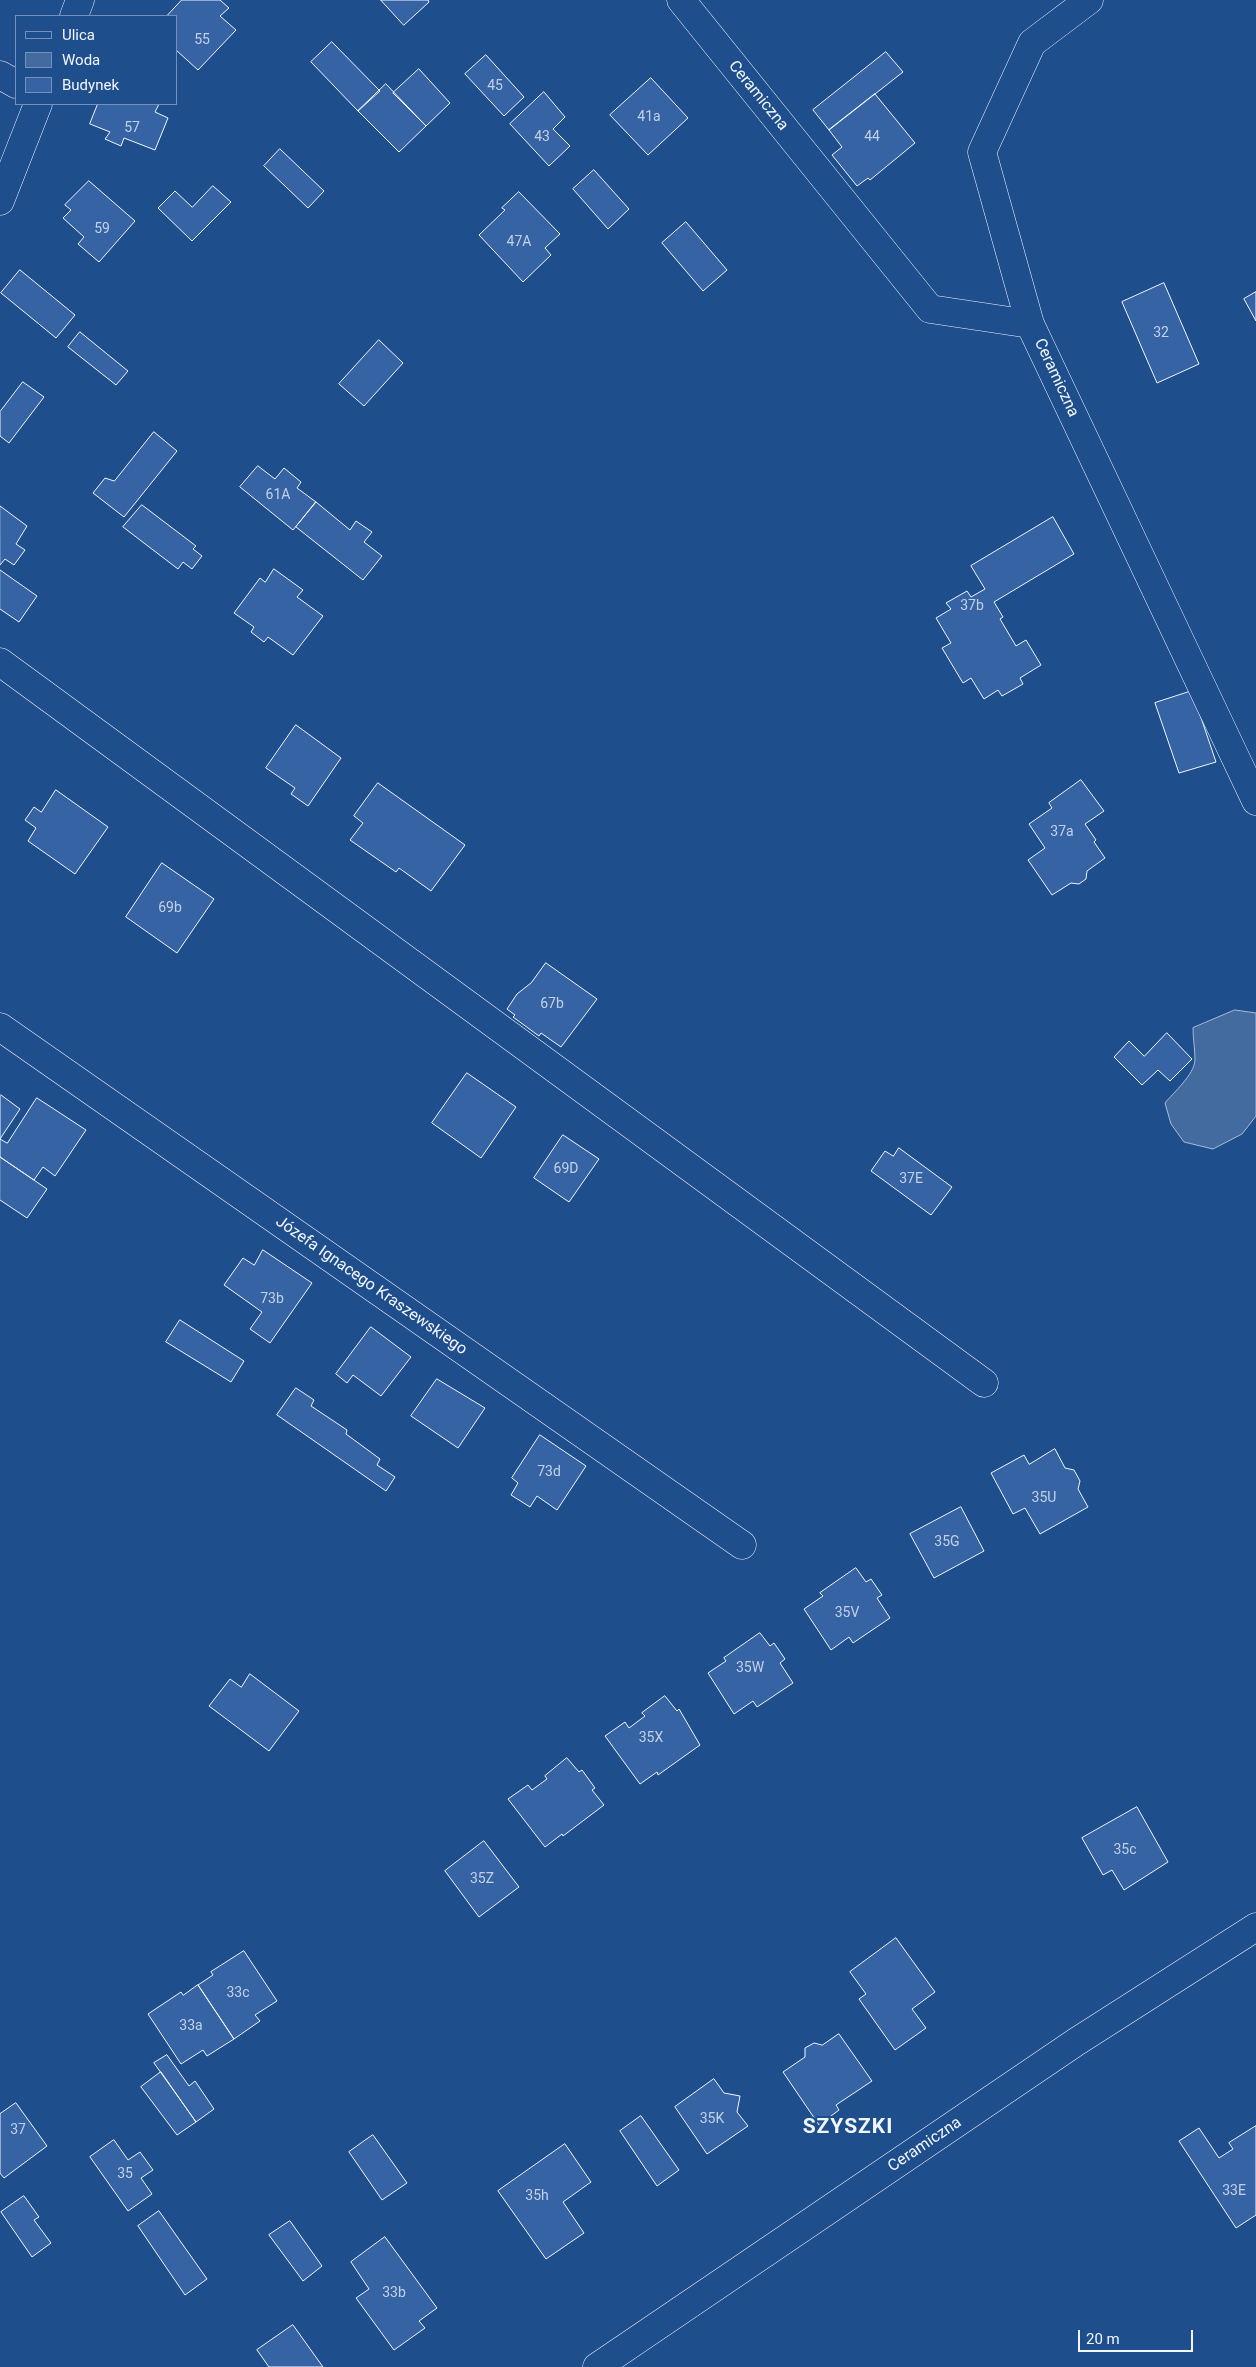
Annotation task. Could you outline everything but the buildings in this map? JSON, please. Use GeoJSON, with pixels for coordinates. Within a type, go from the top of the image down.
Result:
{"type":"FeatureCollection","features":[{"type":"Feature","properties":{"kind":"street"},"geometry":{"type":"LineString","coordinates":[[74,15],[80,0]]}},
{"type":"Feature","properties":{"kind":"street","name":"Ceramiczna"},"geometry":{"type":"LineString","coordinates":[[680,0],[930,309],[1030,324],[1256,801]]}},
{"type":"Feature","properties":{"kind":"street"},"geometry":{"type":"LineString","coordinates":[[1030,324],[982,152],[1032,43],[1090,0]]}},
{"type":"Feature","properties":{"kind":"street"},"geometry":{"type":"LineString","coordinates":[[0,75],[15,83]]}},
{"type":"Feature","properties":{"kind":"street"},"geometry":{"type":"LineString","coordinates":[[0,201],[38,105]]}},
{"type":"Feature","properties":{"kind":"street"},"geometry":{"type":"LineString","coordinates":[[0,662],[984,1383]]}},
{"type":"Feature","properties":{"kind":"street","name":"Józefa Ignacego Kraszewskiego"},"geometry":{"type":"LineString","coordinates":[[0,1028],[742,1545]]}},
{"type":"Feature","properties":{"kind":"street","name":"Ceramiczna"},"geometry":{"type":"LineString","coordinates":[[597,2367],[1076,2042],[1256,1927]]}},
{"type":"Feature","properties":{"kind":"water"},"geometry":{"type":"Polygon","coordinates":[[[1235,1010],[1256,1013],[1256,1116],[1242,1134],[1213,1149],[1184,1142],[1171,1124],[1165,1103],[1183,1083],[1194,1066],[1193,1028],[1235,1010]]]}},
{"type":"Feature","properties":{"kind":"district","name":"SZYSZKI"},"geometry":{"type":"Point","coordinates":[848,2128]}}]}
